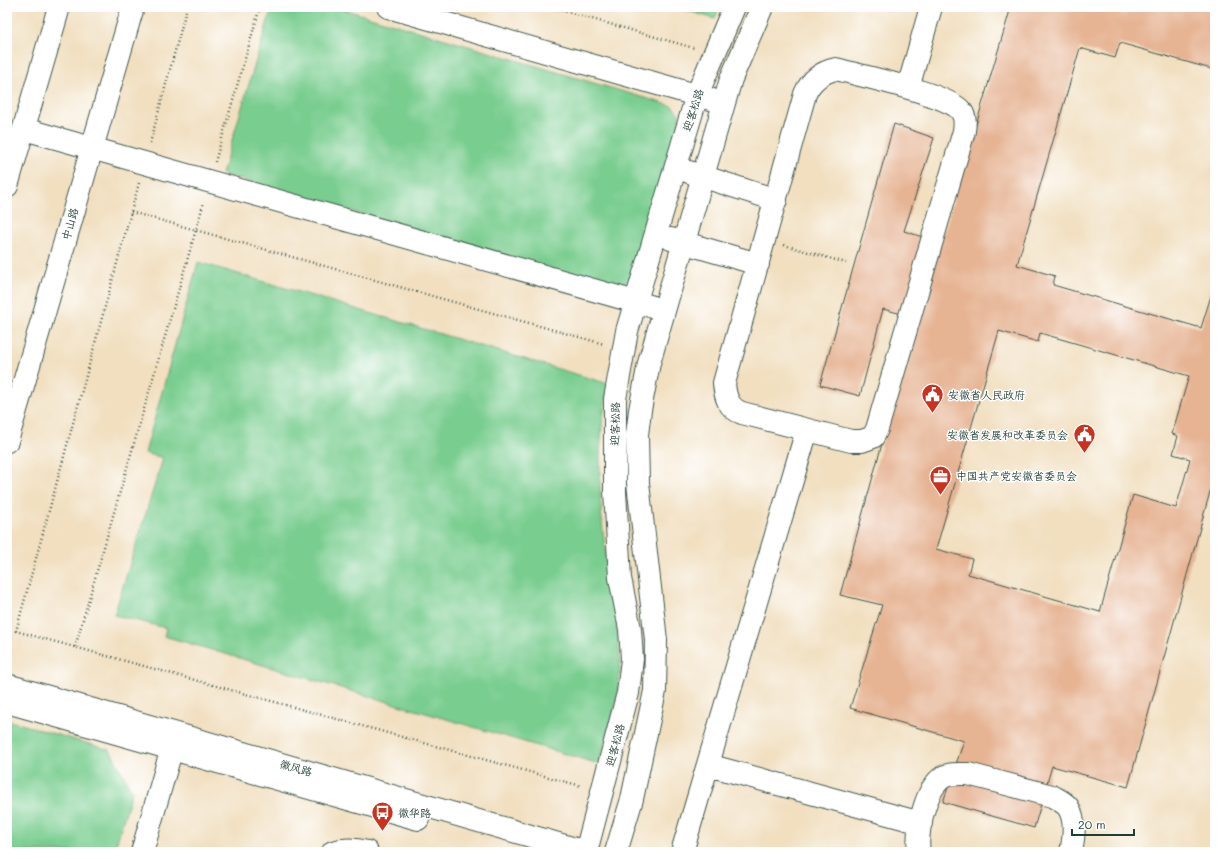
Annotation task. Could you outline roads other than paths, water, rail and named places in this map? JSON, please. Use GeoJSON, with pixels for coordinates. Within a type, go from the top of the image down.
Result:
{"type":"FeatureCollection","features":[{"type":"Feature","properties":{"kind":"street"},"geometry":{"type":"LineString","coordinates":[[7,186],[59,7]]}},
{"type":"Feature","properties":{"kind":"street","name":"中山路"},"geometry":{"type":"LineString","coordinates":[[7,441],[132,7]]}},
{"type":"Feature","properties":{"kind":"street"},"geometry":{"type":"LineString","coordinates":[[388,7],[724,103]]}},
{"type":"Feature","properties":{"kind":"street","name":"迎客松路"},"geometry":{"type":"LineString","coordinates":[[586,852],[628,693],[632,659],[630,629],[620,578],[615,491],[615,399],[628,331],[696,95],[734,7]]}},
{"type":"Feature","properties":{"kind":"street","name":"迎客松路"},"geometry":{"type":"LineString","coordinates":[[616,852],[632,799],[654,691],[656,640],[638,483],[637,435],[640,410],[649,363],[731,79],[762,7]]}},
{"type":"Feature","properties":{"kind":"street"},"geometry":{"type":"LineString","coordinates":[[908,88],[931,7]]}},
{"type":"Feature","properties":{"kind":"street"},"geometry":{"type":"LineString","coordinates":[[836,69],[908,88],[950,102],[962,112],[965,120],[964,131],[877,429],[873,437],[862,441],[851,442],[738,412],[732,407],[726,395],[724,383],[764,239],[809,87],[816,78],[836,69]]}},
{"type":"Feature","properties":{"kind":"street"},"geometry":{"type":"LineString","coordinates":[[24,129],[665,311]]}},
{"type":"Feature","properties":{"kind":"street"},"geometry":{"type":"LineString","coordinates":[[675,168],[776,200]]}},
{"type":"Feature","properties":{"kind":"street"},"geometry":{"type":"LineString","coordinates":[[656,235],[758,264]]}},
{"type":"Feature","properties":{"kind":"street"},"geometry":{"type":"LineString","coordinates":[[682,852],[807,430]]}},
{"type":"Feature","properties":{"kind":"street","name":"徽风路"},"geometry":{"type":"LineString","coordinates":[[7,685],[174,741],[532,852]]}},
{"type":"Feature","properties":{"kind":"street","name":"徽风路"},"geometry":{"type":"LineString","coordinates":[[7,702],[174,741],[586,852]]}},
{"type":"Feature","properties":{"kind":"street"},"geometry":{"type":"LineString","coordinates":[[142,852],[174,741]]}},
{"type":"Feature","properties":{"kind":"street"},"geometry":{"type":"LineString","coordinates":[[708,765],[921,824]]}},
{"type":"Feature","properties":{"kind":"street"},"geometry":{"type":"LineString","coordinates":[[919,852],[919,829],[928,796],[932,789],[943,777],[949,775],[968,774],[1052,796],[1060,800],[1068,807],[1073,820],[1071,852]]}},
{"type":"Feature","properties":{"kind":"street"},"geometry":{"type":"LineString","coordinates":[[333,852],[355,848],[367,852]]}},
{"type":"Feature","properties":{"kind":"place","name":"安徽省人民政府"},"geometry":{"type":"Point","coordinates":[933,414]}},
{"type":"Feature","properties":{"kind":"place","name":"安徽省发展和改革委员会"},"geometry":{"type":"Point","coordinates":[1084,454]}},
{"type":"Feature","properties":{"kind":"place","name":"中国共产党安徽省委员会"},"geometry":{"type":"Point","coordinates":[941,496]}},
{"type":"Feature","properties":{"kind":"place","name":"徽华路"},"geometry":{"type":"Point","coordinates":[382,832]}}]}
